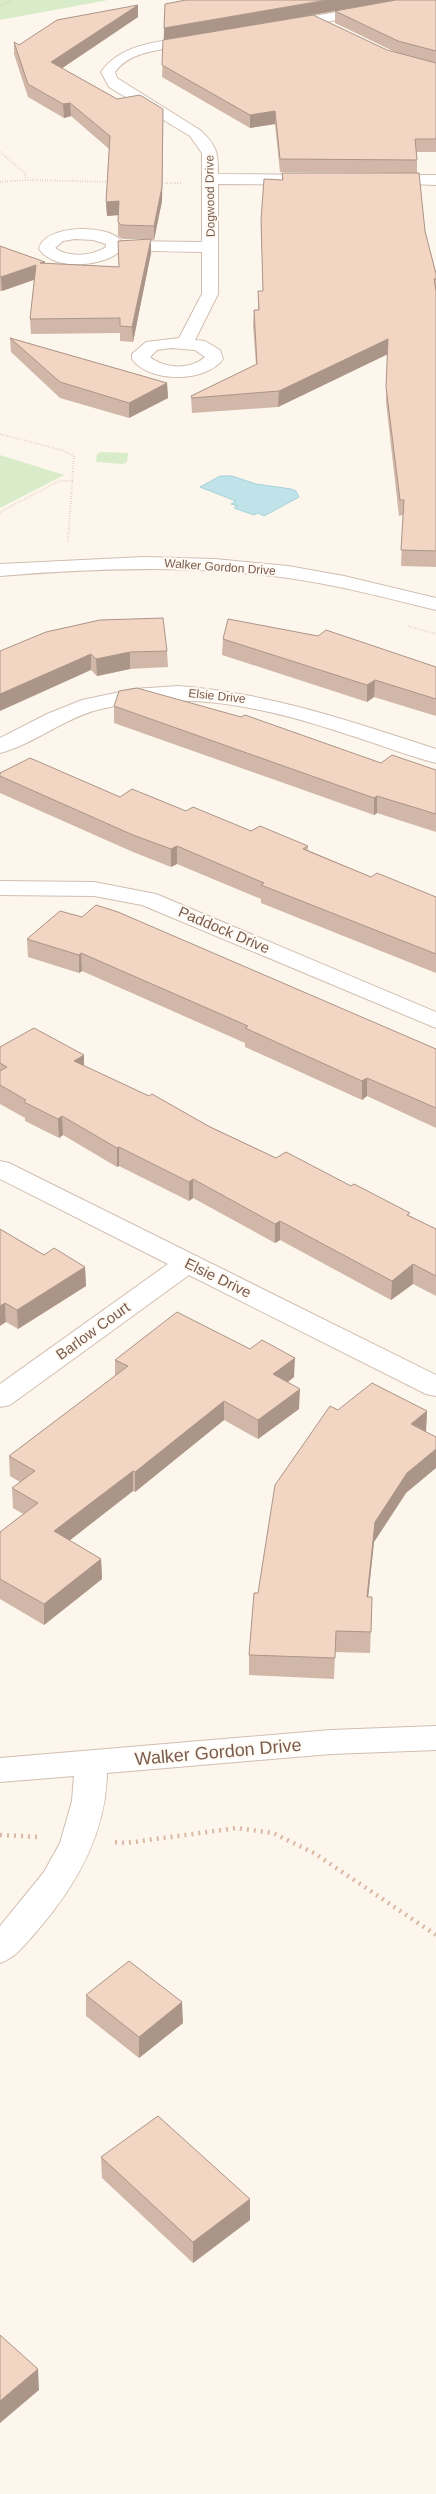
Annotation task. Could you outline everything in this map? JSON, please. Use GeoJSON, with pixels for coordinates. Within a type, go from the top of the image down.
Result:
{"type":"FeatureCollection","features":[{"type":"Feature","properties":{"kind":"street"},"geometry":{"type":"LineString","coordinates":[[268,28],[431,0]]}},
{"type":"Feature","properties":{"kind":"street"},"geometry":{"type":"LineString","coordinates":[[315,20],[340,32]]}},
{"type":"Feature","properties":{"kind":"street","name":"Dogwood Drive"},"geometry":{"type":"LineString","coordinates":[[185,343],[209,298],[210,153],[201,138],[114,84],[108,76],[108,72],[115,62],[131,54],[212,38]]}},
{"type":"Feature","properties":{"kind":"street"},"geometry":{"type":"LineString","coordinates":[[211,181],[338,180]]}},
{"type":"Feature","properties":{"kind":"street"},"geometry":{"type":"LineString","coordinates":[[368,180],[436,180]]}},
{"type":"Feature","properties":{"kind":"street"},"geometry":{"type":"LineString","coordinates":[[116,246],[210,247]]}},
{"type":"Feature","properties":{"kind":"street","name":"Walker Gordon Drive"},"geometry":{"type":"LineString","coordinates":[[0,570],[74,564],[154,562],[253,568],[326,579],[436,604]]}},
{"type":"Feature","properties":{"kind":"street","name":"Elsie Drive"},"geometry":{"type":"LineString","coordinates":[[0,746],[67,713],[88,706],[137,696],[188,692],[227,695],[263,703],[436,756]]}},
{"type":"Feature","properties":{"kind":"street","name":"Paddock Drive"},"geometry":{"type":"LineString","coordinates":[[0,888],[94,889],[148,899],[436,1021]]}},
{"type":"Feature","properties":{"kind":"street","name":"Elsie Drive"},"geometry":{"type":"LineString","coordinates":[[0,1168],[436,1387]]}},
{"type":"Feature","properties":{"kind":"street","name":"Barlow Court"},"geometry":{"type":"LineString","coordinates":[[0,1398],[187,1263]]}},
{"type":"Feature","properties":{"kind":"street","name":"Walker Gordon Drive"},"geometry":{"type":"LineString","coordinates":[[0,1770],[331,1742],[436,1738]]}},
{"type":"Feature","properties":{"kind":"street"},"geometry":{"type":"LineString","coordinates":[[0,1949],[53,1888],[78,1840],[89,1801],[91,1762]]}},
{"type":"Feature","properties":{"kind":"path"},"geometry":{"type":"LineString","coordinates":[[0,6],[13,0]]}},
{"type":"Feature","properties":{"kind":"path"},"geometry":{"type":"LineString","coordinates":[[0,152],[24,171],[25,180]]}},
{"type":"Feature","properties":{"kind":"path"},"geometry":{"type":"LineString","coordinates":[[0,182],[25,180],[120,182]]}},
{"type":"Feature","properties":{"kind":"path"},"geometry":{"type":"LineString","coordinates":[[158,182],[211,181]]}},
{"type":"Feature","properties":{"kind":"path"},"geometry":{"type":"LineString","coordinates":[[0,434],[71,454],[75,460],[68,548],[74,564]]}},
{"type":"Feature","properties":{"kind":"path"},"geometry":{"type":"LineString","coordinates":[[0,512],[59,481],[73,481]]}},
{"type":"Feature","properties":{"kind":"path"},"geometry":{"type":"LineString","coordinates":[[403,624],[436,634]]}},
{"type":"Feature","properties":{"kind":"path"},"geometry":{"type":"LineString","coordinates":[[0,1835],[126,1843],[237,1828],[273,1833],[314,1853],[436,1935]]}},
{"type":"Feature","properties":{"kind":"green space"},"geometry":{"type":"Polygon","coordinates":[[[0,0],[108,0],[0,20],[0,0]]]}},
{"type":"Feature","properties":{"kind":"green space"},"geometry":{"type":"Polygon","coordinates":[[[101,452],[128,453],[127,462],[123,464],[96,462],[97,454],[101,452]]]}},
{"type":"Feature","properties":{"kind":"green space"},"geometry":{"type":"Polygon","coordinates":[[[0,455],[64,475],[0,508],[0,455]]]}},
{"type":"Feature","properties":{"kind":"water"},"geometry":{"type":"Polygon","coordinates":[[[220,476],[232,476],[256,484],[291,489],[296,491],[299,497],[264,516],[258,513],[254,515],[234,508],[238,506],[231,504],[236,501],[200,487],[220,476]]]}},
{"type":"Feature","properties":{"kind":"building"},"geometry":{"type":"Polygon","coordinates":[[[186,0],[327,0],[164,28],[165,4],[186,0]]]}},
{"type":"Feature","properties":{"kind":"building"},"geometry":{"type":"Polygon","coordinates":[[[396,0],[436,0],[436,51],[398,41],[335,11],[396,0]]]}},
{"type":"Feature","properties":{"kind":"building"},"geometry":{"type":"Polygon","coordinates":[[[138,5],[51,62],[117,99],[140,95],[163,109],[162,187],[154,226],[121,225],[118,222],[119,201],[106,202],[110,136],[70,103],[63,104],[28,84],[14,42],[19,45],[57,20],[138,5]]]}},
{"type":"Feature","properties":{"kind":"building"},"geometry":{"type":"Polygon","coordinates":[[[313,15],[387,50],[436,63],[436,139],[415,139],[417,160],[280,159],[275,111],[250,115],[162,65],[163,40],[313,15]]]}},
{"type":"Feature","properties":{"kind":"building"},"geometry":{"type":"Polygon","coordinates":[[[282,173],[419,173],[425,231],[436,274],[436,279],[434,279],[436,291],[436,551],[401,550],[404,500],[400,500],[386,387],[388,339],[279,391],[192,398],[191,396],[257,364],[254,310],[259,310],[258,291],[263,291],[261,220],[264,179],[283,180],[282,173]]]}},
{"type":"Feature","properties":{"kind":"building"},"geometry":{"type":"Polygon","coordinates":[[[151,239],[132,327],[120,326],[120,318],[30,319],[36,265],[0,276],[0,246],[45,262],[40,263],[119,267],[118,241],[151,239]]]}},
{"type":"Feature","properties":{"kind":"building"},"geometry":{"type":"Polygon","coordinates":[[[10,338],[167,383],[129,403],[60,382],[10,338]]]}},
{"type":"Feature","properties":{"kind":"building"},"geometry":{"type":"Polygon","coordinates":[[[163,618],[167,651],[130,652],[96,659],[91,654],[0,694],[0,651],[46,632],[100,620],[163,618]]]}},
{"type":"Feature","properties":{"kind":"building"},"geometry":{"type":"Polygon","coordinates":[[[228,619],[318,636],[326,630],[436,667],[436,699],[375,680],[367,685],[223,639],[228,619]]]}},
{"type":"Feature","properties":{"kind":"building"},"geometry":{"type":"Polygon","coordinates":[[[137,688],[241,717],[245,715],[381,763],[392,755],[436,770],[436,814],[377,796],[374,798],[114,706],[119,691],[137,688]]]}},
{"type":"Feature","properties":{"kind":"building"},"geometry":{"type":"Polygon","coordinates":[[[30,758],[120,797],[132,789],[186,811],[193,807],[251,831],[260,826],[308,846],[303,849],[371,877],[377,873],[436,897],[436,954],[261,885],[264,883],[177,846],[171,849],[133,835],[0,776],[0,773],[30,758]]]}},
{"type":"Feature","properties":{"kind":"building"},"geometry":{"type":"Polygon","coordinates":[[[96,905],[118,912],[436,1049],[436,1108],[367,1078],[362,1081],[245,1028],[248,1026],[81,953],[79,955],[27,939],[60,911],[82,917],[96,905]]]}},
{"type":"Feature","properties":{"kind":"building"},"geometry":{"type":"Polygon","coordinates":[[[34,1028],[84,1055],[74,1061],[149,1096],[152,1094],[210,1127],[276,1158],[286,1152],[351,1186],[354,1184],[410,1213],[407,1215],[436,1229],[436,1276],[413,1264],[392,1281],[280,1221],[275,1224],[193,1179],[189,1182],[119,1147],[117,1148],[62,1116],[58,1119],[24,1102],[26,1100],[0,1085],[0,1071],[7,1067],[0,1063],[0,1047],[34,1028]]]}},
{"type":"Feature","properties":{"kind":"building"},"geometry":{"type":"Polygon","coordinates":[[[0,1229],[44,1255],[54,1248],[85,1267],[17,1310],[5,1303],[0,1306],[0,1229]]]}},
{"type":"Feature","properties":{"kind":"building"},"geometry":{"type":"Polygon","coordinates":[[[177,1312],[250,1349],[262,1340],[295,1358],[273,1374],[300,1389],[258,1420],[224,1401],[135,1472],[133,1471],[54,1531],[101,1559],[44,1604],[0,1579],[0,1532],[38,1503],[12,1488],[35,1471],[9,1456],[128,1366],[115,1360],[177,1312]]]}},
{"type":"Feature","properties":{"kind":"building"},"geometry":{"type":"Polygon","coordinates":[[[372,1383],[427,1411],[411,1424],[436,1437],[436,1449],[407,1473],[375,1522],[367,1597],[372,1597],[371,1632],[336,1631],[335,1658],[249,1655],[254,1593],[258,1593],[275,1485],[330,1406],[338,1410],[372,1383]]]}},
{"type":"Feature","properties":{"kind":"building"},"geometry":{"type":"Polygon","coordinates":[[[129,1961],[182,2002],[139,2037],[86,1995],[129,1961]]]}},
{"type":"Feature","properties":{"kind":"building"},"geometry":{"type":"Polygon","coordinates":[[[158,2116],[250,2199],[193,2242],[101,2157],[158,2116]]]}},
{"type":"Feature","properties":{"kind":"building"},"geometry":{"type":"Polygon","coordinates":[[[0,2335],[38,2369],[0,2401],[0,2335]]]}}]}
